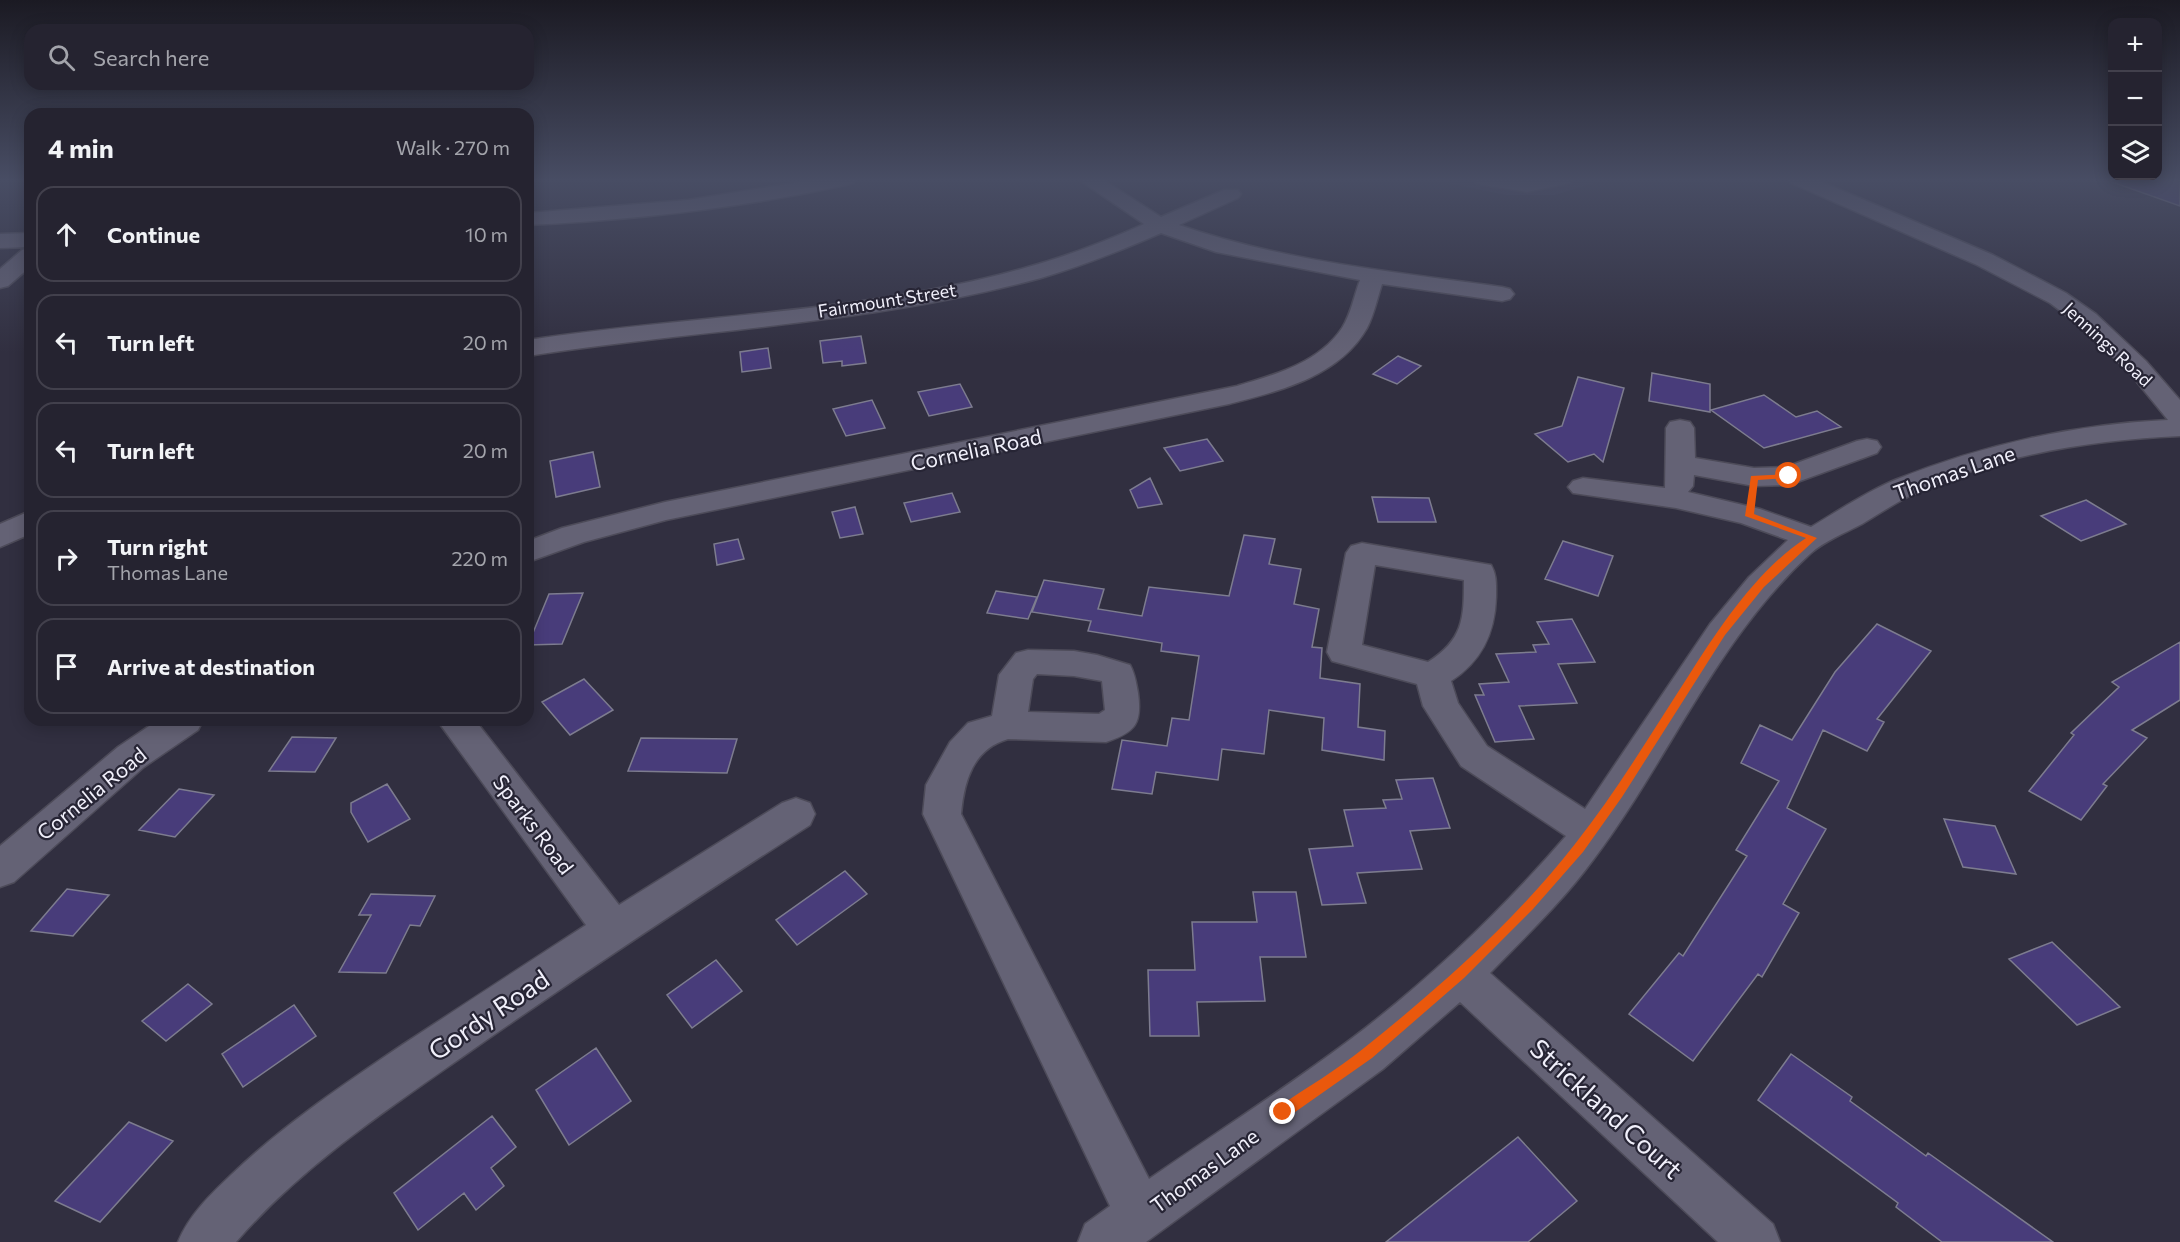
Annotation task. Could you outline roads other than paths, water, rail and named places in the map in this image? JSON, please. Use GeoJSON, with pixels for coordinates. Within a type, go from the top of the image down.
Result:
{"type":"FeatureCollection","features":[{"type":"Feature","properties":{"kind":"street","name":"Fairmount Street"},"geometry":{"type":"LineString","coordinates":[[534,347],[883,302],[960,289],[1059,265],[1129,237]]}},
{"type":"Feature","properties":{"kind":"street"},"geometry":{"type":"LineString","coordinates":[[1191,237],[1256,255],[1373,276],[1502,294]]}},
{"type":"Feature","properties":{"kind":"street","name":"Jennings Road"},"geometry":{"type":"LineString","coordinates":[[1931,237],[1984,260],[2058,298],[2087,319],[2137,366],[2180,417]]}},
{"type":"Feature","properties":{"kind":"street"},"geometry":{"type":"LineString","coordinates":[[0,241],[24,240]]}},
{"type":"Feature","properties":{"kind":"street"},"geometry":{"type":"LineString","coordinates":[[0,281],[24,260]]}},
{"type":"Feature","properties":{"kind":"street","name":"Cornelia Road"},"geometry":{"type":"LineString","coordinates":[[534,550],[573,535],[665,511],[1194,403],[1271,384],[1315,365],[1341,345],[1355,328],[1373,276]]}},
{"type":"Feature","properties":{"kind":"street"},"geometry":{"type":"LineString","coordinates":[[1676,499],[1681,464],[1680,428]]}},
{"type":"Feature","properties":{"kind":"street","name":"Thomas Lane"},"geometry":{"type":"LineString","coordinates":[[1103,1242],[1367,1054],[1460,974],[1529,905],[1590,832],[1722,632],[1760,585],[1801,545],[1904,487],[1972,462],[2068,439],[2134,430],[2180,428]]}},
{"type":"Feature","properties":{"kind":"street"},"geometry":{"type":"LineString","coordinates":[[1681,464],[1754,477],[1789,476],[1867,447]]}},
{"type":"Feature","properties":{"kind":"street"},"geometry":{"type":"LineString","coordinates":[[1749,516],[1754,477]]}},
{"type":"Feature","properties":{"kind":"street"},"geometry":{"type":"LineString","coordinates":[[1583,487],[1676,499],[1749,516],[1813,538]]}},
{"type":"Feature","properties":{"kind":"street"},"geometry":{"type":"LineString","coordinates":[[0,537],[24,524]]}},
{"type":"Feature","properties":{"kind":"street"},"geometry":{"type":"LineString","coordinates":[[1362,553],[1480,572],[1480,618],[1467,651],[1455,663],[1432,676],[1344,652],[1362,553]]}},
{"type":"Feature","properties":{"kind":"street"},"geometry":{"type":"LineString","coordinates":[[1432,676],[1441,706],[1474,756],[1590,832]]}},
{"type":"Feature","properties":{"kind":"street"},"geometry":{"type":"LineString","coordinates":[[1008,725],[981,733],[963,752],[945,785],[942,814],[1141,1216]]}},
{"type":"Feature","properties":{"kind":"street","name":"Cornelia Road"},"geometry":{"type":"LineString","coordinates":[[0,870],[131,758],[176,726]]}},
{"type":"Feature","properties":{"kind":"street","name":"Sparks Road"},"geometry":{"type":"LineString","coordinates":[[460,726],[613,929]]}},
{"type":"Feature","properties":{"kind":"street","name":"Gordy Road"},"geometry":{"type":"LineString","coordinates":[[203,1242],[282,1162],[339,1115],[613,929],[796,814]]}},
{"type":"Feature","properties":{"kind":"street","name":"Strickland Court"},"geometry":{"type":"LineString","coordinates":[[1460,974],[1755,1242]]}}]}
